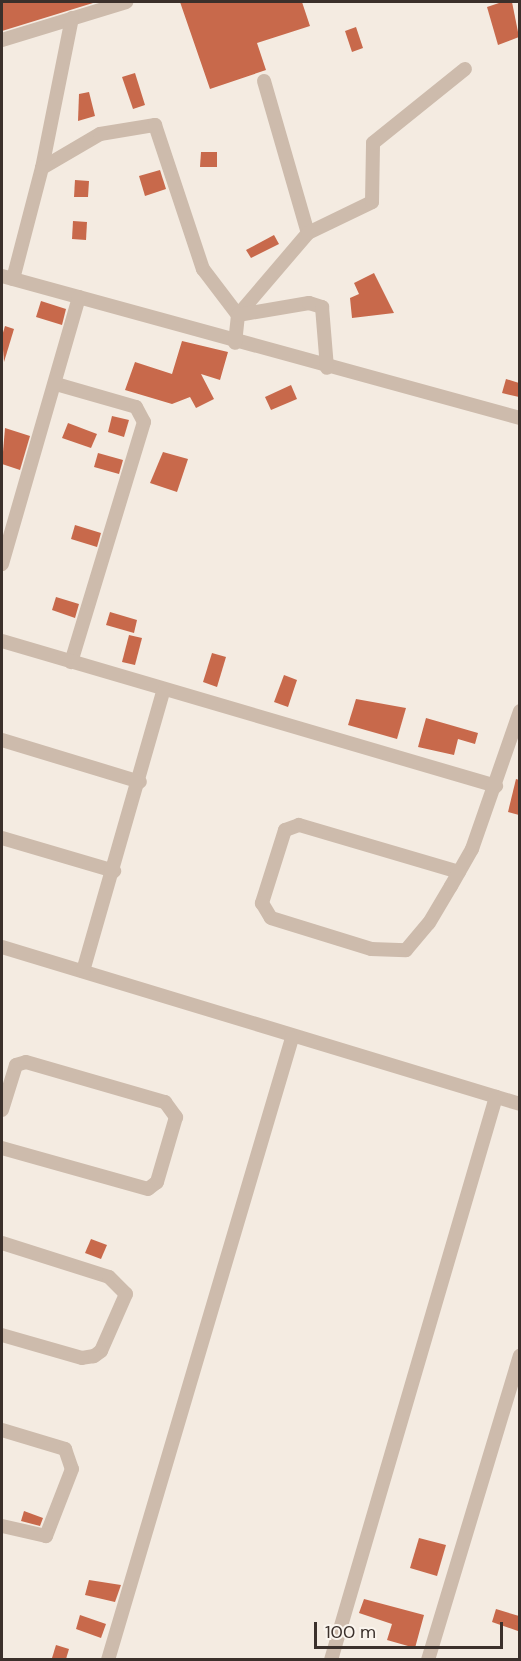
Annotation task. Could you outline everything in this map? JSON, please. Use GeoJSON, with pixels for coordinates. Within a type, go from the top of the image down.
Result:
{"type":"FeatureCollection","features":[{"type":"Feature","properties":{"kind":"street"},"geometry":{"type":"LineString","coordinates":[[2,40],[126,2]]}},
{"type":"Feature","properties":{"kind":"street"},"geometry":{"type":"LineString","coordinates":[[72,18],[42,168],[7,277],[235,343],[519,418]]}},
{"type":"Feature","properties":{"kind":"street"},"geometry":{"type":"LineString","coordinates":[[235,343],[238,315],[308,233],[372,202],[373,143],[465,69]]}},
{"type":"Feature","properties":{"kind":"street"},"geometry":{"type":"LineString","coordinates":[[264,81],[308,233]]}},
{"type":"Feature","properties":{"kind":"street"},"geometry":{"type":"LineString","coordinates":[[42,168],[100,134],[155,125],[203,269],[238,315]]}},
{"type":"Feature","properties":{"kind":"street"},"geometry":{"type":"LineString","coordinates":[[2,564],[4,545],[56,384],[79,297]]}},
{"type":"Feature","properties":{"kind":"street"},"geometry":{"type":"LineString","coordinates":[[238,315],[309,303],[322,307],[327,368]]}},
{"type":"Feature","properties":{"kind":"street"},"geometry":{"type":"LineString","coordinates":[[56,384],[136,407],[144,416],[71,662]]}},
{"type":"Feature","properties":{"kind":"street"},"geometry":{"type":"LineString","coordinates":[[2,641],[163,692],[496,786]]}},
{"type":"Feature","properties":{"kind":"street"},"geometry":{"type":"LineString","coordinates":[[83,971],[140,782],[163,692]]}},
{"type":"Feature","properties":{"kind":"street"},"geometry":{"type":"LineString","coordinates":[[459,872],[299,825],[285,831],[262,903],[271,918],[392,953],[416,943],[459,872],[496,786],[519,711]]}},
{"type":"Feature","properties":{"kind":"street"},"geometry":{"type":"LineString","coordinates":[[2,740],[140,782]]}},
{"type":"Feature","properties":{"kind":"street"},"geometry":{"type":"LineString","coordinates":[[2,838],[114,871]]}},
{"type":"Feature","properties":{"kind":"street"},"geometry":{"type":"LineString","coordinates":[[2,947],[292,1038],[426,1072],[519,1104]]}},
{"type":"Feature","properties":{"kind":"street"},"geometry":{"type":"LineString","coordinates":[[108,1659],[292,1038]]}},
{"type":"Feature","properties":{"kind":"street"},"geometry":{"type":"LineString","coordinates":[[2,1110],[16,1065],[26,1062],[165,1102],[176,1117],[157,1182],[148,1189],[2,1148]]}},
{"type":"Feature","properties":{"kind":"street"},"geometry":{"type":"LineString","coordinates":[[331,1659],[496,1096]]}},
{"type":"Feature","properties":{"kind":"street"},"geometry":{"type":"LineString","coordinates":[[2,1243],[117,1280],[126,1302],[94,1356],[82,1358],[2,1335]]}},
{"type":"Feature","properties":{"kind":"street"},"geometry":{"type":"LineString","coordinates":[[428,1659],[519,1356]]}},
{"type":"Feature","properties":{"kind":"street"},"geometry":{"type":"LineString","coordinates":[[2,1430],[65,1449],[72,1469],[46,1536],[2,1526]]}},
{"type":"Feature","properties":{"kind":"building"},"geometry":{"type":"Polygon","coordinates":[[[2,2],[92,2],[93,3],[2,31],[2,2]]]}},
{"type":"Feature","properties":{"kind":"building"},"geometry":{"type":"Polygon","coordinates":[[[180,2],[302,2],[310,26],[257,43],[266,70],[210,89],[180,2]]]}},
{"type":"Feature","properties":{"kind":"building"},"geometry":{"type":"Polygon","coordinates":[[[502,2],[512,2],[519,37],[498,45],[487,7],[502,2]]]}},
{"type":"Feature","properties":{"kind":"building"},"geometry":{"type":"Polygon","coordinates":[[[356,27],[363,48],[352,52],[345,31],[356,27]]]}},
{"type":"Feature","properties":{"kind":"building"},"geometry":{"type":"Polygon","coordinates":[[[135,73],[145,105],[133,109],[122,77],[135,73]]]}},
{"type":"Feature","properties":{"kind":"building"},"geometry":{"type":"Polygon","coordinates":[[[89,92],[95,116],[78,121],[79,94],[89,92]]]}},
{"type":"Feature","properties":{"kind":"building"},"geometry":{"type":"Polygon","coordinates":[[[201,152],[217,152],[217,167],[200,167],[201,152]]]}},
{"type":"Feature","properties":{"kind":"building"},"geometry":{"type":"Polygon","coordinates":[[[160,170],[166,189],[145,196],[139,176],[160,170]]]}},
{"type":"Feature","properties":{"kind":"building"},"geometry":{"type":"Polygon","coordinates":[[[75,180],[89,181],[88,197],[74,197],[75,180]]]}},
{"type":"Feature","properties":{"kind":"building"},"geometry":{"type":"Polygon","coordinates":[[[73,221],[87,222],[86,240],[72,239],[73,221]]]}},
{"type":"Feature","properties":{"kind":"building"},"geometry":{"type":"Polygon","coordinates":[[[274,235],[279,244],[251,258],[246,250],[274,235]]]}},
{"type":"Feature","properties":{"kind":"building"},"geometry":{"type":"Polygon","coordinates":[[[374,273],[394,313],[352,318],[350,298],[359,294],[354,283],[374,273]]]}},
{"type":"Feature","properties":{"kind":"building"},"geometry":{"type":"Polygon","coordinates":[[[41,301],[66,309],[62,325],[36,317],[41,301]]]}},
{"type":"Feature","properties":{"kind":"building"},"geometry":{"type":"Polygon","coordinates":[[[5,326],[14,329],[4,362],[2,336],[5,326]]]}},
{"type":"Feature","properties":{"kind":"building"},"geometry":{"type":"Polygon","coordinates":[[[182,341],[228,352],[220,380],[201,374],[214,399],[196,408],[190,397],[172,404],[125,390],[135,362],[172,374],[182,341]]]}},
{"type":"Feature","properties":{"kind":"building"},"geometry":{"type":"Polygon","coordinates":[[[506,379],[519,383],[519,397],[502,393],[506,379]]]}},
{"type":"Feature","properties":{"kind":"building"},"geometry":{"type":"Polygon","coordinates":[[[291,385],[297,399],[271,410],[265,397],[291,385]]]}},
{"type":"Feature","properties":{"kind":"building"},"geometry":{"type":"Polygon","coordinates":[[[112,416],[129,420],[124,437],[108,432],[112,416]]]}},
{"type":"Feature","properties":{"kind":"building"},"geometry":{"type":"Polygon","coordinates":[[[68,423],[97,434],[91,448],[62,438],[68,423]]]}},
{"type":"Feature","properties":{"kind":"building"},"geometry":{"type":"Polygon","coordinates":[[[5,428],[30,436],[20,470],[2,464],[5,428]]]}},
{"type":"Feature","properties":{"kind":"building"},"geometry":{"type":"Polygon","coordinates":[[[163,452],[188,459],[177,492],[150,483],[163,452]]]}},
{"type":"Feature","properties":{"kind":"building"},"geometry":{"type":"Polygon","coordinates":[[[98,453],[123,460],[119,474],[94,467],[98,453]]]}},
{"type":"Feature","properties":{"kind":"building"},"geometry":{"type":"Polygon","coordinates":[[[75,525],[101,533],[97,547],[71,539],[75,525]]]}},
{"type":"Feature","properties":{"kind":"building"},"geometry":{"type":"Polygon","coordinates":[[[56,597],[79,604],[75,618],[52,610],[56,597]]]}},
{"type":"Feature","properties":{"kind":"building"},"geometry":{"type":"Polygon","coordinates":[[[110,612],[137,620],[134,633],[106,625],[110,612]]]}},
{"type":"Feature","properties":{"kind":"building"},"geometry":{"type":"Polygon","coordinates":[[[129,635],[142,638],[135,665],[122,662],[129,635]]]}},
{"type":"Feature","properties":{"kind":"building"},"geometry":{"type":"Polygon","coordinates":[[[212,653],[226,657],[217,687],[203,682],[212,653]]]}},
{"type":"Feature","properties":{"kind":"building"},"geometry":{"type":"Polygon","coordinates":[[[284,675],[297,680],[288,707],[274,702],[284,675]]]}},
{"type":"Feature","properties":{"kind":"building"},"geometry":{"type":"Polygon","coordinates":[[[356,699],[406,708],[397,739],[348,725],[356,699]]]}},
{"type":"Feature","properties":{"kind":"building"},"geometry":{"type":"Polygon","coordinates":[[[426,718],[478,733],[475,744],[458,739],[454,755],[418,747],[426,718]]]}},
{"type":"Feature","properties":{"kind":"building"},"geometry":{"type":"Polygon","coordinates":[[[516,779],[519,780],[519,815],[508,812],[516,779]]]}},
{"type":"Feature","properties":{"kind":"building"},"geometry":{"type":"Polygon","coordinates":[[[91,1239],[107,1245],[101,1259],[85,1253],[91,1239]]]}},
{"type":"Feature","properties":{"kind":"building"},"geometry":{"type":"Polygon","coordinates":[[[24,1511],[43,1518],[40,1526],[21,1521],[24,1511]]]}},
{"type":"Feature","properties":{"kind":"building"},"geometry":{"type":"Polygon","coordinates":[[[419,1538],[446,1545],[437,1576],[410,1568],[419,1538]]]}},
{"type":"Feature","properties":{"kind":"building"},"geometry":{"type":"Polygon","coordinates":[[[89,1580],[121,1585],[115,1602],[85,1595],[89,1580]]]}},
{"type":"Feature","properties":{"kind":"building"},"geometry":{"type":"Polygon","coordinates":[[[364,1599],[424,1615],[415,1648],[387,1640],[392,1624],[359,1613],[364,1599]]]}},
{"type":"Feature","properties":{"kind":"building"},"geometry":{"type":"Polygon","coordinates":[[[496,1609],[519,1616],[518,1631],[492,1622],[496,1609]]]}},
{"type":"Feature","properties":{"kind":"building"},"geometry":{"type":"Polygon","coordinates":[[[80,1615],[106,1624],[101,1638],[76,1629],[80,1615]]]}},
{"type":"Feature","properties":{"kind":"building"},"geometry":{"type":"Polygon","coordinates":[[[56,1645],[69,1649],[66,1659],[52,1658],[56,1645]]]}}]}
